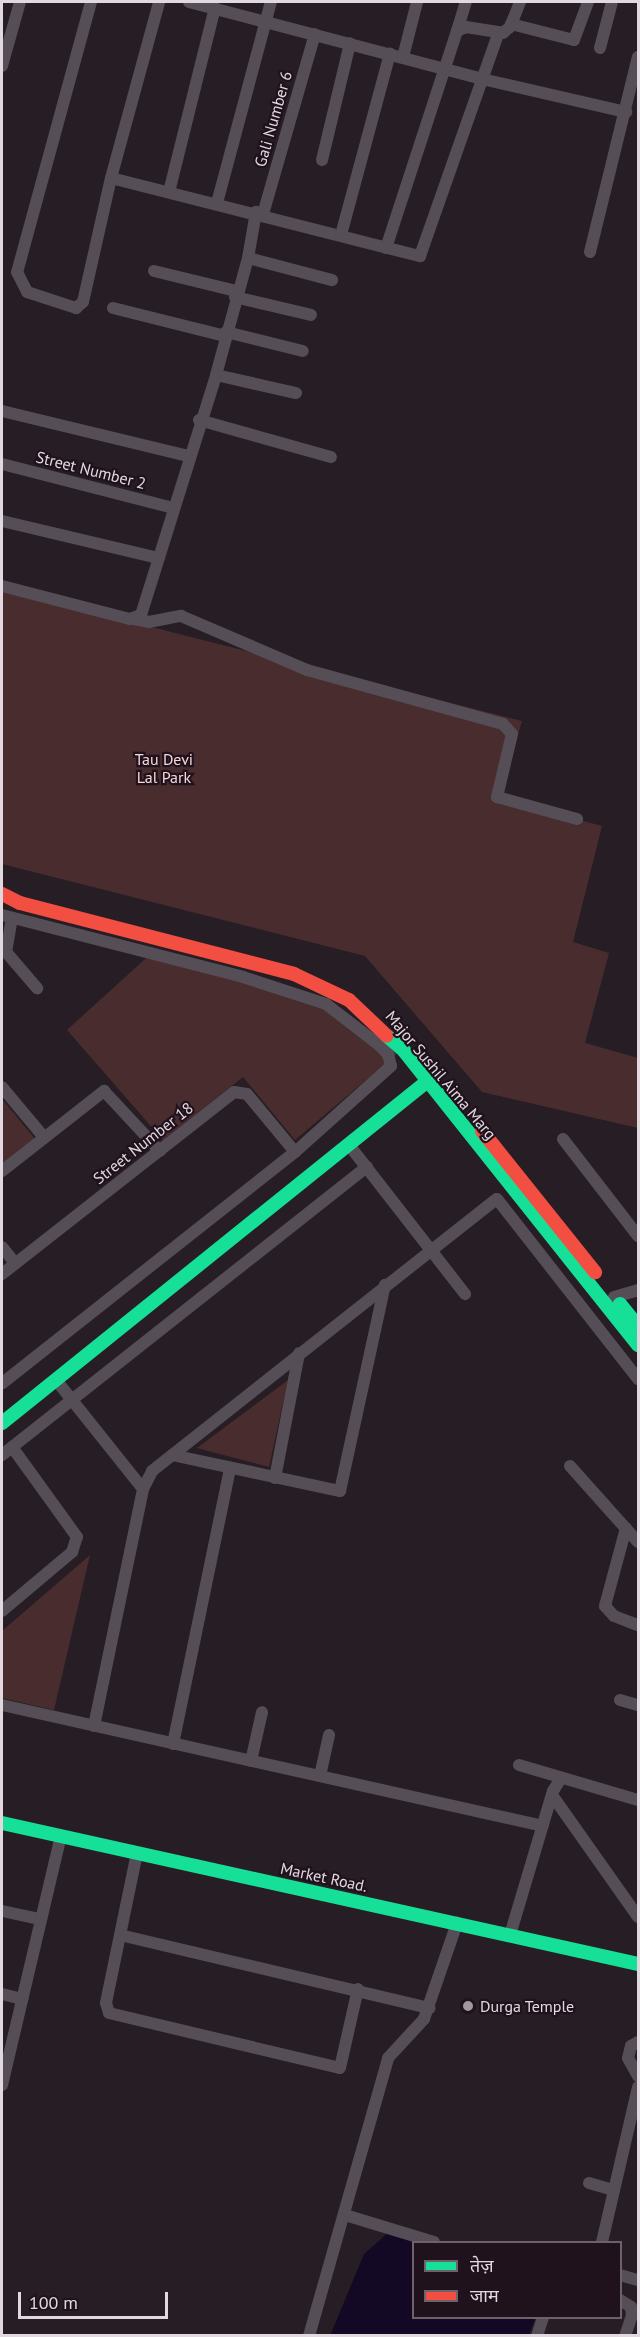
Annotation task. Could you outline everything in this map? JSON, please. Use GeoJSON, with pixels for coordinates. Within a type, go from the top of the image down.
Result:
{"type":"FeatureCollection","features":[{"type":"Feature","properties":{"kind":"street"},"geometry":{"type":"LineString","coordinates":[[2,66],[20,2]]}},
{"type":"Feature","properties":{"kind":"street"},"geometry":{"type":"LineString","coordinates":[[91,2],[17,272],[27,292],[72,308],[82,305],[111,178],[159,2]]}},
{"type":"Feature","properties":{"kind":"street"},"geometry":{"type":"LineString","coordinates":[[189,2],[219,6],[266,21],[482,79],[626,112]]}},
{"type":"Feature","properties":{"kind":"street"},"geometry":{"type":"LineString","coordinates":[[217,203],[271,2]]}},
{"type":"Feature","properties":{"kind":"street"},"geometry":{"type":"LineString","coordinates":[[404,57],[417,2]]}},
{"type":"Feature","properties":{"kind":"street"},"geometry":{"type":"LineString","coordinates":[[386,248],[466,2]]}},
{"type":"Feature","properties":{"kind":"street"},"geometry":{"type":"LineString","coordinates":[[457,31],[466,27],[498,34],[507,32],[520,2]]}},
{"type":"Feature","properties":{"kind":"street"},"geometry":{"type":"LineString","coordinates":[[511,24],[574,40],[588,2]]}},
{"type":"Feature","properties":{"kind":"street"},"geometry":{"type":"LineString","coordinates":[[600,48],[612,2]]}},
{"type":"Feature","properties":{"kind":"street"},"geometry":{"type":"LineString","coordinates":[[169,192],[219,6]]}},
{"type":"Feature","properties":{"kind":"street","name":"Gali Number 6"},"geometry":{"type":"LineString","coordinates":[[134,619],[146,605],[198,420],[216,375],[236,294],[315,34]]}},
{"type":"Feature","properties":{"kind":"street"},"geometry":{"type":"LineString","coordinates":[[111,178],[260,213],[417,256],[422,254],[498,34]]}},
{"type":"Feature","properties":{"kind":"street"},"geometry":{"type":"LineString","coordinates":[[322,160],[350,43]]}},
{"type":"Feature","properties":{"kind":"street"},"geometry":{"type":"LineString","coordinates":[[341,235],[390,53]]}},
{"type":"Feature","properties":{"kind":"street"},"geometry":{"type":"LineString","coordinates":[[590,252],[639,57]]}},
{"type":"Feature","properties":{"kind":"street"},"geometry":{"type":"LineString","coordinates":[[248,258],[332,280]]}},
{"type":"Feature","properties":{"kind":"street"},"geometry":{"type":"LineString","coordinates":[[154,271],[311,315]]}},
{"type":"Feature","properties":{"kind":"street"},"geometry":{"type":"LineString","coordinates":[[113,308],[303,351]]}},
{"type":"Feature","properties":{"kind":"street"},"geometry":{"type":"LineString","coordinates":[[216,375],[296,393]]}},
{"type":"Feature","properties":{"kind":"street"},"geometry":{"type":"LineString","coordinates":[[2,411],[188,456]]}},
{"type":"Feature","properties":{"kind":"street"},"geometry":{"type":"LineString","coordinates":[[198,420],[331,457]]}},
{"type":"Feature","properties":{"kind":"street","name":"Street Number 2"},"geometry":{"type":"LineString","coordinates":[[2,464],[173,508]]}},
{"type":"Feature","properties":{"kind":"street"},"geometry":{"type":"LineString","coordinates":[[2,521],[159,558]]}},
{"type":"Feature","properties":{"kind":"street"},"geometry":{"type":"LineString","coordinates":[[2,586],[149,622],[181,616],[315,672],[503,724],[512,734],[497,797],[577,819]]}},
{"type":"Feature","properties":{"kind":"street","name":"Major Sushil Aima Marg"},"geometry":{"type":"LineString","coordinates":[[4,895],[21,893],[105,913],[325,977],[365,1000],[420,1053],[431,1078],[513,1187],[639,1345]]}},
{"type":"Feature","properties":{"kind":"street"},"geometry":{"type":"LineString","coordinates":[[2,938],[9,921]]}},
{"type":"Feature","properties":{"kind":"street"},"geometry":{"type":"LineString","coordinates":[[9,921],[6,952],[37,988]]}},
{"type":"Feature","properties":{"kind":"street"},"geometry":{"type":"LineString","coordinates":[[2,1382],[295,1152],[391,1066],[388,1054],[340,1012],[243,977],[9,921]]}},
{"type":"Feature","properties":{"kind":"street"},"geometry":{"type":"LineString","coordinates":[[2,1423],[431,1078]]}},
{"type":"Feature","properties":{"kind":"street","name":"Major Sushil Aima Marg"},"geometry":{"type":"LineString","coordinates":[[431,1078],[639,1326]]}},
{"type":"Feature","properties":{"kind":"street"},"geometry":{"type":"LineString","coordinates":[[2,1088],[43,1136]]}},
{"type":"Feature","properties":{"kind":"street"},"geometry":{"type":"LineString","coordinates":[[2,1171],[43,1136],[104,1091],[160,1151]]}},
{"type":"Feature","properties":{"kind":"street","name":"Street Number 18"},"geometry":{"type":"LineString","coordinates":[[2,1274],[239,1091],[247,1094],[295,1152]]}},
{"type":"Feature","properties":{"kind":"street"},"geometry":{"type":"LineString","coordinates":[[562,1139],[639,1236]]}},
{"type":"Feature","properties":{"kind":"street"},"geometry":{"type":"LineString","coordinates":[[350,1145],[465,1294]]}},
{"type":"Feature","properties":{"kind":"street"},"geometry":{"type":"LineString","coordinates":[[2,1611],[72,1552],[77,1537],[7,1451],[367,1167]]}},
{"type":"Feature","properties":{"kind":"street"},"geometry":{"type":"LineString","coordinates":[[94,1726],[143,1489],[152,1471],[385,1285],[513,1187]]}},
{"type":"Feature","properties":{"kind":"street"},"geometry":{"type":"LineString","coordinates":[[497,1199],[639,1379]]}},
{"type":"Feature","properties":{"kind":"street"},"geometry":{"type":"LineString","coordinates":[[2,1247],[15,1263]]}},
{"type":"Feature","properties":{"kind":"street"},"geometry":{"type":"LineString","coordinates":[[171,1455],[337,1492],[342,1488],[385,1285]]}},
{"type":"Feature","properties":{"kind":"street"},"geometry":{"type":"LineString","coordinates":[[614,1297],[637,1290]]}},
{"type":"Feature","properties":{"kind":"street"},"geometry":{"type":"LineString","coordinates":[[276,1478],[299,1353]]}},
{"type":"Feature","properties":{"kind":"street"},"geometry":{"type":"LineString","coordinates":[[56,1380],[143,1489]]}},
{"type":"Feature","properties":{"kind":"street"},"geometry":{"type":"LineString","coordinates":[[570,1466],[639,1542]]}},
{"type":"Feature","properties":{"kind":"street"},"geometry":{"type":"LineString","coordinates":[[173,1744],[230,1467]]}},
{"type":"Feature","properties":{"kind":"street"},"geometry":{"type":"LineString","coordinates":[[626,1528],[605,1606],[614,1616],[639,1625]]}},
{"type":"Feature","properties":{"kind":"street"},"geometry":{"type":"LineString","coordinates":[[620,1700],[639,1705]]}},
{"type":"Feature","properties":{"kind":"street"},"geometry":{"type":"LineString","coordinates":[[2,1705],[543,1826]]}},
{"type":"Feature","properties":{"kind":"street"},"geometry":{"type":"LineString","coordinates":[[251,1761],[262,1712]]}},
{"type":"Feature","properties":{"kind":"street"},"geometry":{"type":"LineString","coordinates":[[320,1776],[329,1735]]}},
{"type":"Feature","properties":{"kind":"street"},"geometry":{"type":"LineString","coordinates":[[519,1765],[639,1800]]}},
{"type":"Feature","properties":{"kind":"street"},"geometry":{"type":"LineString","coordinates":[[510,1935],[552,1795],[561,1778]]}},
{"type":"Feature","properties":{"kind":"street"},"geometry":{"type":"LineString","coordinates":[[552,1795],[639,1917]]}},
{"type":"Feature","properties":{"kind":"street","name":"Market Road."},"geometry":{"type":"LineString","coordinates":[[2,1822],[639,1964]]}},
{"type":"Feature","properties":{"kind":"street"},"geometry":{"type":"LineString","coordinates":[[2,2085],[61,1836]]}},
{"type":"Feature","properties":{"kind":"street"},"geometry":{"type":"LineString","coordinates":[[137,1853],[106,2003],[109,2013],[335,2068],[344,2066],[358,1989]]}},
{"type":"Feature","properties":{"kind":"street"},"geometry":{"type":"LineString","coordinates":[[2,1911],[41,1919]]}},
{"type":"Feature","properties":{"kind":"street"},"geometry":{"type":"LineString","coordinates":[[309,2336],[391,2051],[420,2025],[429,2008],[456,1923]]}},
{"type":"Feature","properties":{"kind":"street"},"geometry":{"type":"LineString","coordinates":[[120,1935],[358,1989],[429,2008]]}},
{"type":"Feature","properties":{"kind":"street"},"geometry":{"type":"LineString","coordinates":[[2,1994],[22,1999]]}},
{"type":"Feature","properties":{"kind":"street"},"geometry":{"type":"LineString","coordinates":[[639,2042],[631,2046],[628,2058],[639,2076]]}},
{"type":"Feature","properties":{"kind":"street"},"geometry":{"type":"LineString","coordinates":[[602,2241],[639,2086]]}},
{"type":"Feature","properties":{"kind":"street"},"geometry":{"type":"LineString","coordinates":[[589,2183],[614,2190]]}},
{"type":"Feature","properties":{"kind":"street"},"geometry":{"type":"LineString","coordinates":[[345,2215],[431,2241]]}},
{"type":"Feature","properties":{"kind":"street"},"geometry":{"type":"LineString","coordinates":[[622,2275],[639,2280]]}},
{"type":"Feature","properties":{"kind":"street"},"geometry":{"type":"LineString","coordinates":[[622,2301],[631,2307],[632,2315],[625,2336]]}},
{"type":"Feature","properties":{"kind":"street"},"geometry":{"type":"LineString","coordinates":[[537,2336],[543,2319]]}},
{"type":"Feature","properties":{"kind":"green space","name":"Tau Devi Lal Park"},"geometry":{"type":"Polygon","coordinates":[[[2,589],[522,721],[499,798],[602,826],[573,942],[609,953],[585,1043],[638,1058],[638,1128],[482,1092],[365,956],[2,864],[2,589]]]}},
{"type":"Feature","properties":{"kind":"green space"},"geometry":{"type":"Polygon","coordinates":[[[155,950],[340,1011],[398,1053],[295,1140],[243,1077],[163,1140],[67,1030],[155,950]]]}},
{"type":"Feature","properties":{"kind":"green space"},"geometry":{"type":"Polygon","coordinates":[[[4,1101],[35,1139],[2,1166],[2,1102],[4,1101]]]}},
{"type":"Feature","properties":{"kind":"green space"},"geometry":{"type":"Polygon","coordinates":[[[288,1380],[269,1467],[197,1448],[288,1380]]]}},
{"type":"Feature","properties":{"kind":"green space"},"geometry":{"type":"Polygon","coordinates":[[[90,1555],[54,1710],[2,1698],[2,1631],[90,1555]]]}},
{"type":"Feature","properties":{"kind":"shaded area"},"geometry":{"type":"Polygon","coordinates":[[[390,2231],[424,2241],[412,2241],[412,2319],[535,2319],[529,2335],[330,2336],[364,2254],[390,2231]]]}},
{"type":"Feature","properties":{"kind":"traffic: fast"},"geometry":{"type":"LineString","coordinates":[[387,1036],[404,1051],[638,1345]]}},
{"type":"Feature","properties":{"kind":"traffic: fast"},"geometry":{"type":"LineString","coordinates":[[2,1423],[435,1075]]}},
{"type":"Feature","properties":{"kind":"traffic: fast"},"geometry":{"type":"LineString","coordinates":[[620,1304],[638,1326]]}},
{"type":"Feature","properties":{"kind":"traffic: fast"},"geometry":{"type":"LineString","coordinates":[[2,1823],[638,1964]]}},
{"type":"Feature","properties":{"kind":"traffic: jam"},"geometry":{"type":"LineString","coordinates":[[2,894],[20,903],[294,974],[349,1000],[387,1036]]}},
{"type":"Feature","properties":{"kind":"traffic: jam"},"geometry":{"type":"LineString","coordinates":[[482,1131],[595,1272]]}},
{"type":"Feature","properties":{"kind":"place","name":"Durga Temple"},"geometry":{"type":"Point","coordinates":[468,2006]}}]}
